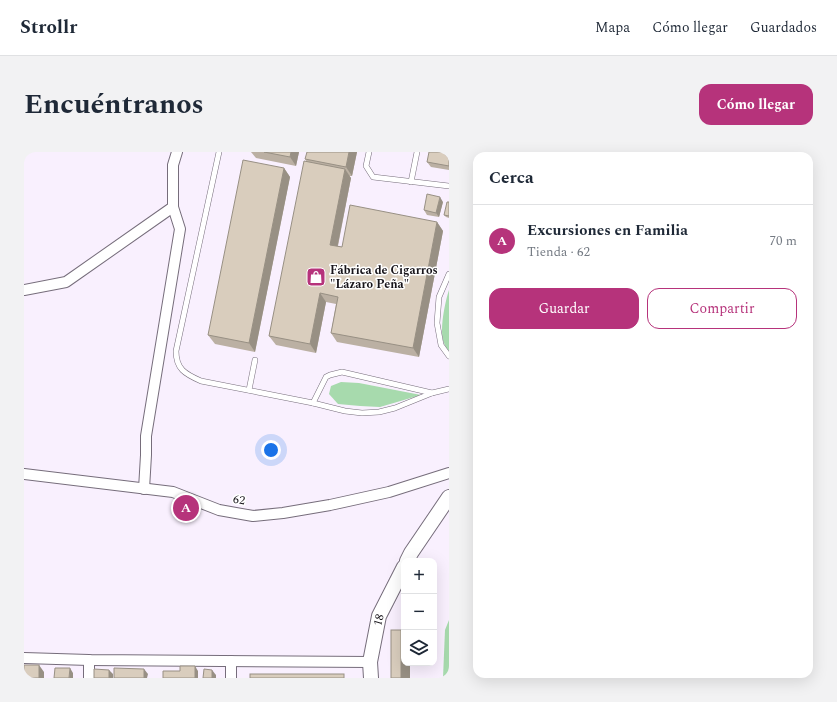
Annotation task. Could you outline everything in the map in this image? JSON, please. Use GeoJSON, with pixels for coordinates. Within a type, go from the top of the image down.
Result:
{"type":"FeatureCollection","features":[{"type":"Feature","properties":{"kind":"street"},"geometry":{"type":"LineString","coordinates":[[144,489],[146,436],[180,229],[173,207],[173,165],[177,152]]}},
{"type":"Feature","properties":{"kind":"street"},"geometry":{"type":"LineString","coordinates":[[24,290],[66,282],[173,207]]}},
{"type":"Feature","properties":{"kind":"street","name":"62"},"geometry":{"type":"LineString","coordinates":[[24,474],[172,492],[219,510],[253,516],[283,513],[330,505],[389,492],[449,473]]}},
{"type":"Feature","properties":{"kind":"street"},"geometry":{"type":"LineString","coordinates":[[408,558],[449,497]]}},
{"type":"Feature","properties":{"kind":"street","name":"18"},"geometry":{"type":"LineString","coordinates":[[371,678],[370,662],[379,616],[401,572]]}},
{"type":"Feature","properties":{"kind":"street"},"geometry":{"type":"LineString","coordinates":[[24,658],[89,660],[370,662]]}},
{"type":"Feature","properties":{"kind":"street"},"geometry":{"type":"LineString","coordinates":[[89,660],[89,678]]}},
{"type":"Feature","properties":{"kind":"street"},"geometry":{"type":"LineString","coordinates":[[231,661],[231,678]]}},
{"type":"Feature","properties":{"kind":"lane"},"geometry":{"type":"LineString","coordinates":[[219,152],[176,351],[176,358],[184,373],[201,381],[345,411],[362,413],[379,412],[395,408],[432,393],[449,389]]}},
{"type":"Feature","properties":{"kind":"lane"},"geometry":{"type":"LineString","coordinates":[[369,152],[366,166],[373,177],[449,186]]}},
{"type":"Feature","properties":{"kind":"lane"},"geometry":{"type":"LineString","coordinates":[[411,182],[417,152]]}},
{"type":"Feature","properties":{"kind":"lane"},"geometry":{"type":"LineString","coordinates":[[449,274],[439,298],[437,323],[441,346],[449,356]]}},
{"type":"Feature","properties":{"kind":"lane"},"geometry":{"type":"LineString","coordinates":[[249,390],[255,360]]}},
{"type":"Feature","properties":{"kind":"lane"},"geometry":{"type":"LineString","coordinates":[[312,403],[326,378],[330,374],[342,372],[432,393]]}},
{"type":"Feature","properties":{"kind":"green space"},"geometry":{"type":"Polygon","coordinates":[[[449,290],[449,351],[444,343],[442,324],[449,290]]]}},
{"type":"Feature","properties":{"kind":"green space"},"geometry":{"type":"Polygon","coordinates":[[[341,382],[359,383],[421,395],[380,407],[338,404],[329,394],[331,386],[341,382]]]}},
{"type":"Feature","properties":{"kind":"green space"},"geometry":{"type":"Polygon","coordinates":[[[449,620],[449,678],[443,678],[445,630],[449,620]]]}},
{"type":"Feature","properties":{"kind":"building"},"geometry":{"type":"Polygon","coordinates":[[[264,152],[291,152],[290,157],[264,152]]]}},
{"type":"Feature","properties":{"kind":"building"},"geometry":{"type":"Polygon","coordinates":[[[307,152],[349,152],[346,167],[305,159],[307,152]]]}},
{"type":"Feature","properties":{"kind":"building"},"geometry":{"type":"Polygon","coordinates":[[[429,152],[449,152],[449,166],[427,162],[429,152]]]}},
{"type":"Feature","properties":{"kind":"building"},"geometry":{"type":"Polygon","coordinates":[[[243,160],[284,168],[249,343],[208,335],[243,160]]]}},
{"type":"Feature","properties":{"kind":"building"},"geometry":{"type":"Polygon","coordinates":[[[304,161],[345,169],[330,245],[342,247],[350,205],[437,222],[413,348],[331,333],[338,297],[320,293],[310,344],[269,336],[304,161]]]}},
{"type":"Feature","properties":{"kind":"building"},"geometry":{"type":"Polygon","coordinates":[[[427,194],[440,197],[436,213],[424,210],[427,194]]]}},
{"type":"Feature","properties":{"kind":"building"},"geometry":{"type":"Polygon","coordinates":[[[447,202],[449,202],[449,216],[444,215],[447,202]]]}},
{"type":"Feature","properties":{"kind":"building"},"geometry":{"type":"Polygon","coordinates":[[[391,630],[401,630],[401,678],[391,678],[391,630]]]}},
{"type":"Feature","properties":{"kind":"building"},"geometry":{"type":"Polygon","coordinates":[[[24,665],[39,665],[39,678],[24,678],[24,665]]]}},
{"type":"Feature","properties":{"kind":"building"},"geometry":{"type":"Polygon","coordinates":[[[180,666],[195,666],[195,678],[163,678],[163,671],[180,671],[180,666]]]}},
{"type":"Feature","properties":{"kind":"building"},"geometry":{"type":"Polygon","coordinates":[[[55,668],[70,668],[69,678],[54,678],[55,668]]]}},
{"type":"Feature","properties":{"kind":"building"},"geometry":{"type":"Polygon","coordinates":[[[114,668],[144,669],[144,678],[114,678],[114,668]]]}},
{"type":"Feature","properties":{"kind":"building"},"geometry":{"type":"Polygon","coordinates":[[[94,669],[109,670],[109,678],[94,678],[94,669]]]}},
{"type":"Feature","properties":{"kind":"building"},"geometry":{"type":"Polygon","coordinates":[[[204,669],[212,670],[212,678],[203,678],[204,669]]]}},
{"type":"Feature","properties":{"kind":"building"},"geometry":{"type":"Polygon","coordinates":[[[250,674],[344,674],[344,678],[250,678],[250,674]]]}},
{"type":"Feature","properties":{"kind":"place","name":"Fábrica de Cigarros \"Lázaro Peña\""},"geometry":{"type":"Point","coordinates":[316,277]}},
{"type":"Feature","properties":{"kind":"place","name":"Excursiones en Familia"},"geometry":{"type":"Point","coordinates":[186,508]}}]}
